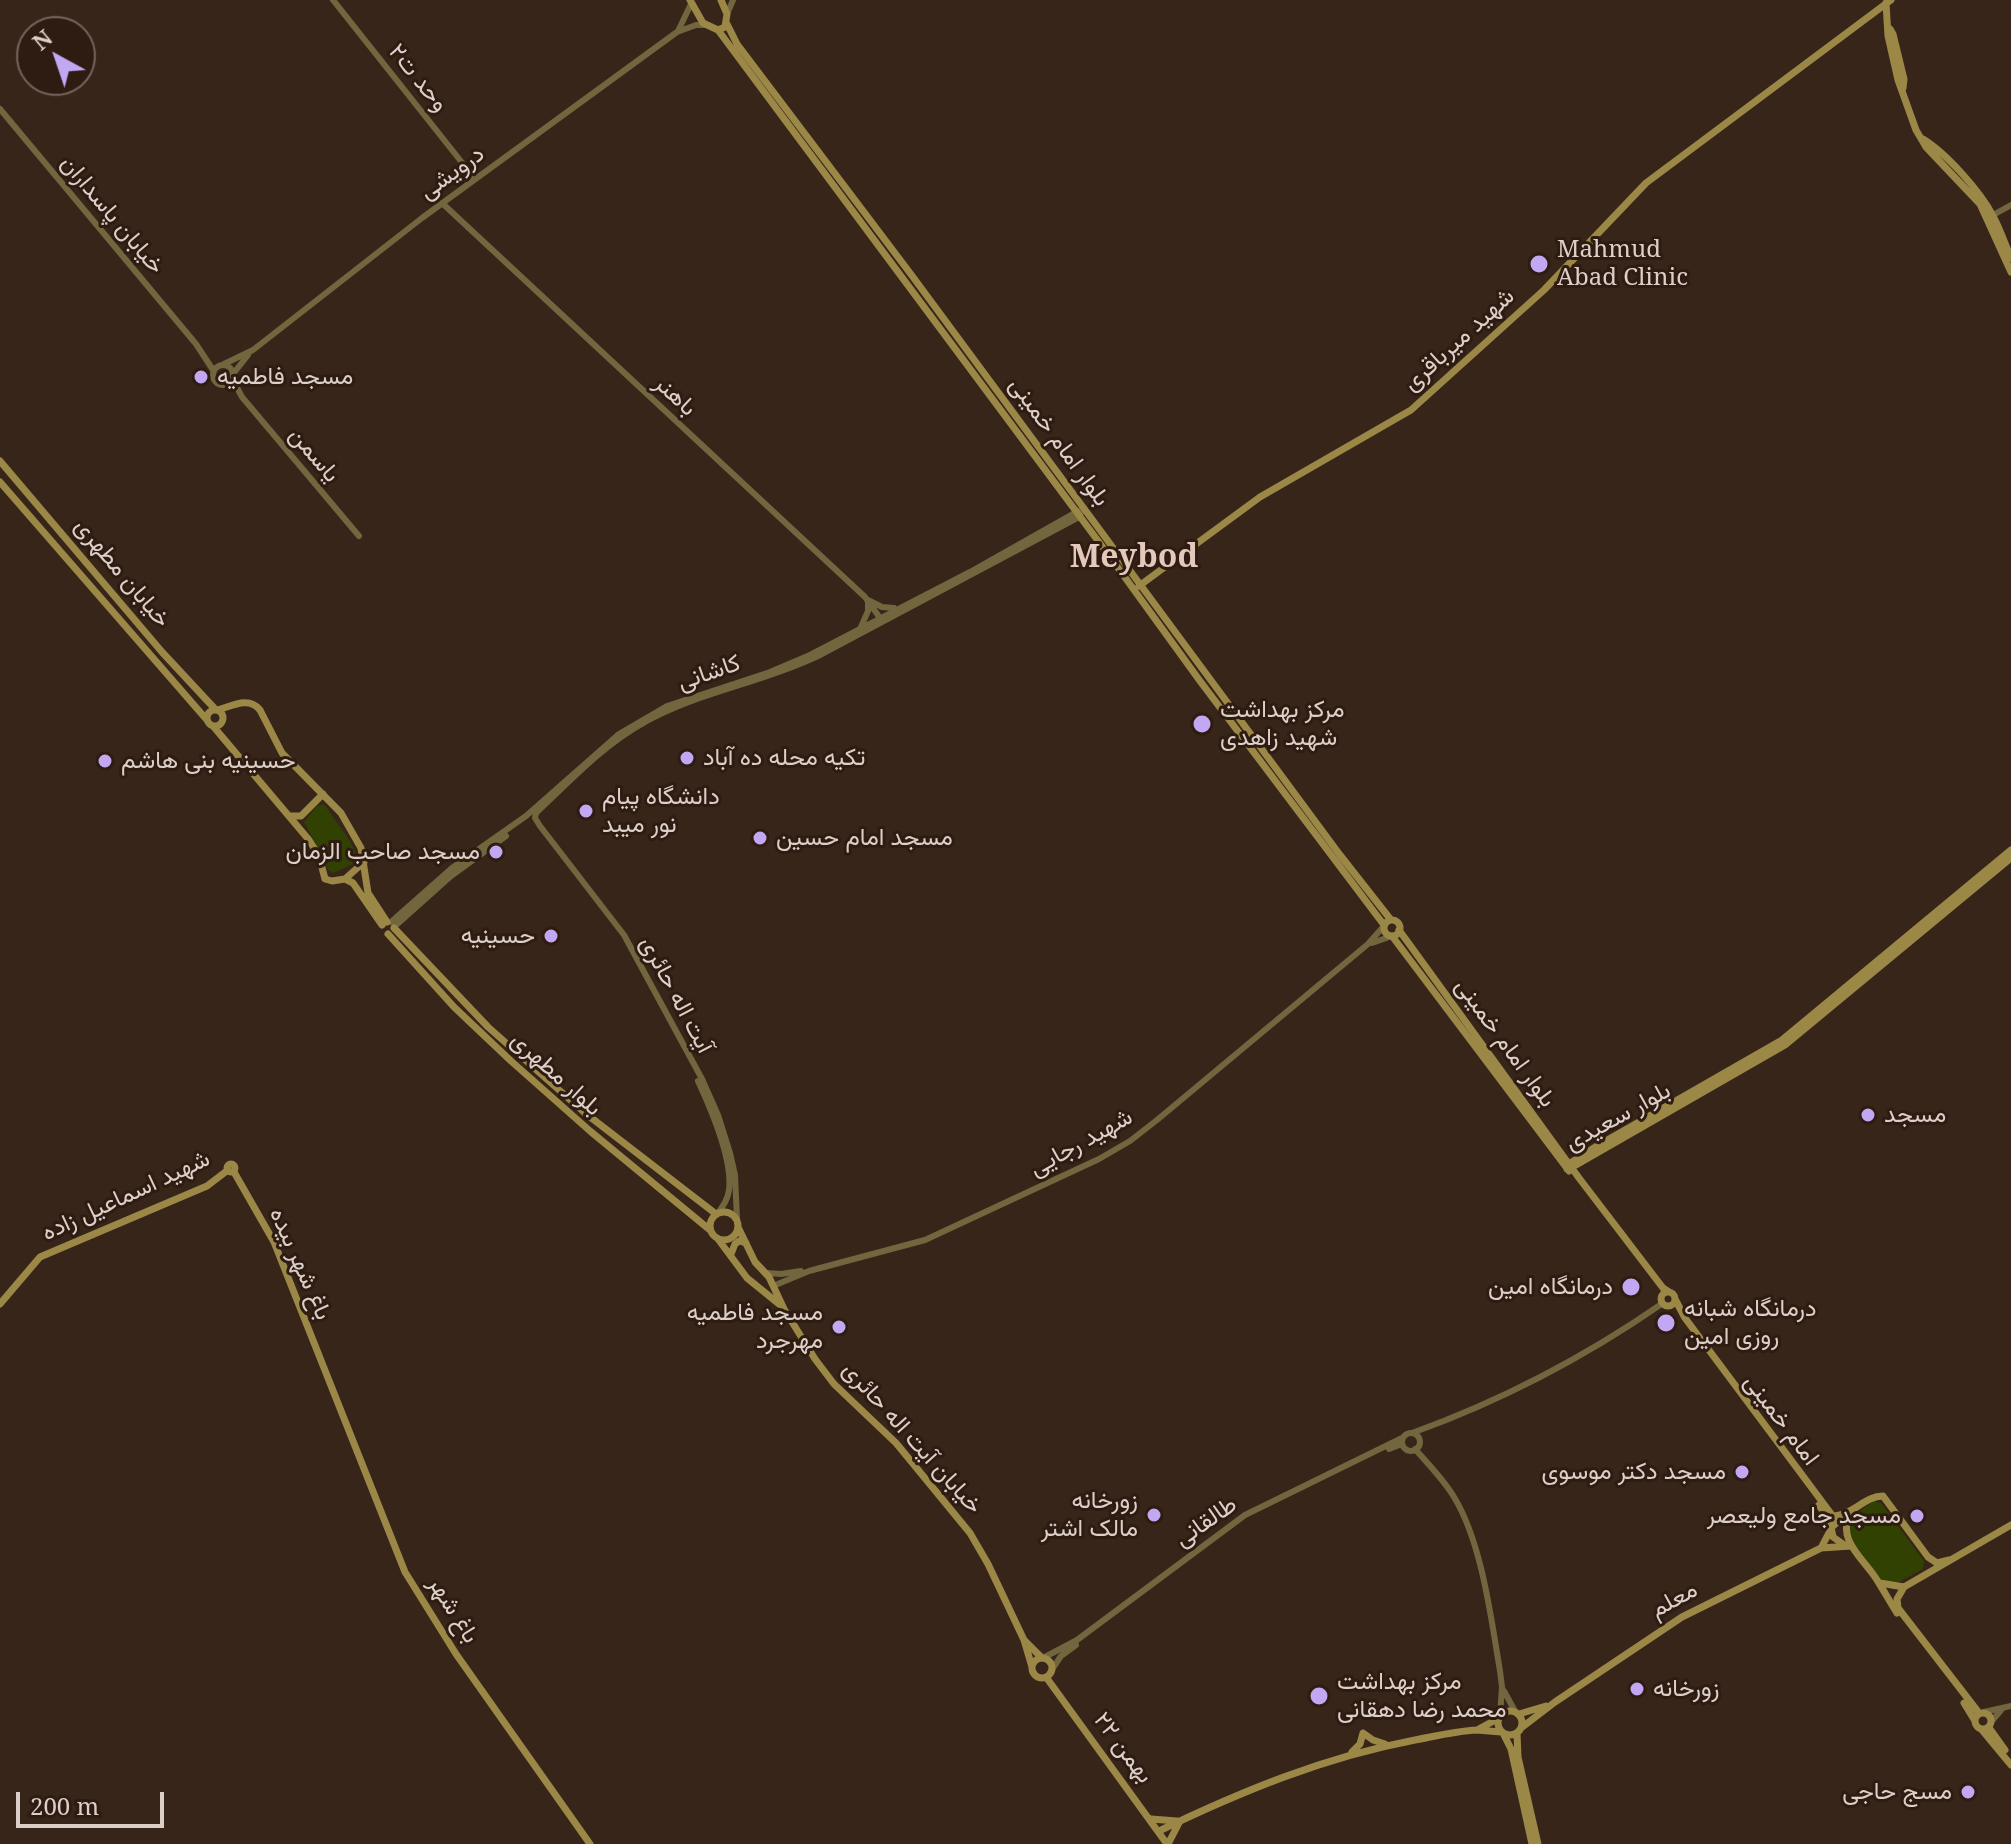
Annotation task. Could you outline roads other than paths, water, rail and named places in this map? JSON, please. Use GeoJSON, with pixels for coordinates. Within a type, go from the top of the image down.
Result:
{"type":"FeatureCollection","features":[{"type":"Feature","properties":{"kind":"main road"},"geometry":{"type":"LineString","coordinates":[[690,2],[707,26],[718,30],[727,24],[727,14],[721,0]]}},
{"type":"Feature","properties":{"kind":"main road"},"geometry":{"type":"LineString","coordinates":[[1887,1],[1890,29],[1910,115],[1926,147],[1980,204],[2011,258]]}},
{"type":"Feature","properties":{"kind":"main road","name":"شهید میرباقری"},"geometry":{"type":"LineString","coordinates":[[1138,587],[1260,497],[1411,410],[1544,290],[1646,183],[1887,1]]}},
{"type":"Feature","properties":{"kind":"main road","name":"بلوار امام خمینی"},"geometry":{"type":"LineString","coordinates":[[727,24],[737,44],[854,206],[1079,512],[1138,587],[1200,681],[1386,924],[1399,930],[1569,1167],[1663,1288],[1667,1299]]}},
{"type":"Feature","properties":{"kind":"main road","name":"بلوار امام خمینی"},"geometry":{"type":"LineString","coordinates":[[718,30],[854,206]]}},
{"type":"Feature","properties":{"kind":"main road"},"geometry":{"type":"LineString","coordinates":[[1922,138],[1971,186],[1993,215],[2011,272]]}},
{"type":"Feature","properties":{"kind":"main road","name":"خیابان مطهری"},"geometry":{"type":"LineString","coordinates":[[0,461],[162,652],[216,710]]}},
{"type":"Feature","properties":{"kind":"main road","name":"خیابان مطهری"},"geometry":{"type":"LineString","coordinates":[[0,482],[210,723]]}},
{"type":"Feature","properties":{"kind":"main road","name":"بلوار امام خمینی"},"geometry":{"type":"LineString","coordinates":[[1079,512],[1130,570],[1138,587],[1146,593],[1340,855],[1392,936],[1667,1299]]}},
{"type":"Feature","properties":{"kind":"main road"},"geometry":{"type":"LineString","coordinates":[[1130,570],[1153,575],[1146,593]]}},
{"type":"Feature","properties":{"kind":"main road","name":"بلوار مطهری"},"geometry":{"type":"LineString","coordinates":[[216,710],[248,702],[255,704],[267,720],[282,753],[341,813],[361,848],[368,893],[389,926]]}},
{"type":"Feature","properties":{"kind":"main road"},"geometry":{"type":"LineString","coordinates":[[223,720],[219,725],[210,723],[208,714],[216,710],[222,713],[223,720],[225,739]]}},
{"type":"Feature","properties":{"kind":"main road","name":"بلوار مطهری"},"geometry":{"type":"LineString","coordinates":[[210,723],[290,816],[319,856],[325,879],[345,879],[353,883],[454,1007],[544,1083],[717,1214]]}},
{"type":"Feature","properties":{"kind":"main road"},"geometry":{"type":"LineString","coordinates":[[290,816],[301,816],[323,794]]}},
{"type":"Feature","properties":{"kind":"main road","name":"بلوار سعیدی"},"geometry":{"type":"LineString","coordinates":[[1569,1167],[1782,1040],[1842,995],[2006,860],[2011,850]]}},
{"type":"Feature","properties":{"kind":"main road"},"geometry":{"type":"LineString","coordinates":[[345,879],[364,861]]}},
{"type":"Feature","properties":{"kind":"main road"},"geometry":{"type":"LineString","coordinates":[[1392,936],[1396,936],[1399,930]]}},
{"type":"Feature","properties":{"kind":"main road","name":"بلوار مطهری"},"geometry":{"type":"LineString","coordinates":[[544,1083],[632,1166],[710,1230]]}},
{"type":"Feature","properties":{"kind":"main road"},"geometry":{"type":"LineString","coordinates":[[1562,1154],[1581,1159],[1579,1178]]}},
{"type":"Feature","properties":{"kind":"main road"},"geometry":{"type":"LineString","coordinates":[[632,1166],[640,1156]]}},
{"type":"Feature","properties":{"kind":"main road","name":"شهید اسماعیل زاده"},"geometry":{"type":"LineString","coordinates":[[0,1304],[40,1257],[207,1186],[231,1171]]}},
{"type":"Feature","properties":{"kind":"main road","name":"باغ شهر بیده"},"geometry":{"type":"LineString","coordinates":[[231,1171],[274,1242],[325,1374]]}},
{"type":"Feature","properties":{"kind":"main road"},"geometry":{"type":"LineString","coordinates":[[718,1239],[734,1236],[737,1223],[727,1212],[717,1214],[712,1219],[710,1230],[747,1278],[784,1309]]}},
{"type":"Feature","properties":{"kind":"main road","name":"آیت اله حائری"},"geometry":{"type":"LineString","coordinates":[[737,1223],[755,1262],[767,1273],[784,1309]]}},
{"type":"Feature","properties":{"kind":"main road"},"geometry":{"type":"LineString","coordinates":[[731,1254],[739,1241],[746,1243]]}},
{"type":"Feature","properties":{"kind":"main road"},"geometry":{"type":"LineString","coordinates":[[763,1289],[773,1286]]}},
{"type":"Feature","properties":{"kind":"main road","name":"امام خمینی"},"geometry":{"type":"LineString","coordinates":[[1667,1299],[1685,1318],[1831,1521],[1833,1537],[1848,1545],[1880,1583],[1884,1594],[1979,1715]]}},
{"type":"Feature","properties":{"kind":"main road","name":"خیابان آیت اله حائری"},"geometry":{"type":"LineString","coordinates":[[784,1309],[834,1384],[904,1452],[970,1533],[1024,1640]]}},
{"type":"Feature","properties":{"kind":"main road","name":"باغ شهر"},"geometry":{"type":"LineString","coordinates":[[325,1374],[364,1474],[379,1501],[405,1572],[456,1654],[590,1844]]}},
{"type":"Feature","properties":{"kind":"main road"},"geometry":{"type":"LineString","coordinates":[[1821,1548],[1831,1521],[1873,1497],[1883,1496],[1928,1557],[1937,1563],[1949,1560]]}},
{"type":"Feature","properties":{"kind":"main road"},"geometry":{"type":"LineString","coordinates":[[1848,1514],[1845,1530],[1848,1545]]}},
{"type":"Feature","properties":{"kind":"main road"},"geometry":{"type":"LineString","coordinates":[[2011,1525],[1904,1587],[1897,1599],[1898,1608],[2011,1759]]}},
{"type":"Feature","properties":{"kind":"main road","name":"معلم"},"geometry":{"type":"LineString","coordinates":[[1555,1702],[1673,1622],[1821,1548],[1848,1545]]}},
{"type":"Feature","properties":{"kind":"main road"},"geometry":{"type":"LineString","coordinates":[[1921,1578],[1928,1569],[1928,1557]]}},
{"type":"Feature","properties":{"kind":"main road"},"geometry":{"type":"LineString","coordinates":[[1880,1583],[1904,1587]]}},
{"type":"Feature","properties":{"kind":"main road"},"geometry":{"type":"LineString","coordinates":[[1024,1640],[1049,1661],[1049,1674],[1035,1675],[1024,1640]]}},
{"type":"Feature","properties":{"kind":"main road"},"geometry":{"type":"LineString","coordinates":[[1032,1667],[1034,1661],[1043,1658]]}},
{"type":"Feature","properties":{"kind":"main road","name":"۲۲ بهمن"},"geometry":{"type":"LineString","coordinates":[[1049,1674],[1168,1844]]}},
{"type":"Feature","properties":{"kind":"main road"},"geometry":{"type":"LineString","coordinates":[[1477,1730],[1510,1711],[1536,1711],[1555,1702]]}},
{"type":"Feature","properties":{"kind":"main road"},"geometry":{"type":"LineString","coordinates":[[1158,1830],[1270,1780],[1347,1756],[1392,1744],[1477,1730],[1510,1735],[1555,1702]]}},
{"type":"Feature","properties":{"kind":"main road"},"geometry":{"type":"LineString","coordinates":[[1518,1713],[1522,1723],[1518,1757],[1538,1844]]}},
{"type":"Feature","properties":{"kind":"main road"},"geometry":{"type":"LineString","coordinates":[[1979,1715],[2011,1765]]}},
{"type":"Feature","properties":{"kind":"main road"},"geometry":{"type":"LineString","coordinates":[[1499,1717],[1498,1724],[1511,1749],[1532,1844]]}},
{"type":"Feature","properties":{"kind":"main road"},"geometry":{"type":"LineString","coordinates":[[1347,1756],[1357,1748],[1363,1733],[1378,1742],[1392,1744]]}},
{"type":"Feature","properties":{"kind":"main road"},"geometry":{"type":"LineString","coordinates":[[1149,1818],[1179,1821]]}},
{"type":"Feature","properties":{"kind":"main road"},"geometry":{"type":"LineString","coordinates":[[1168,1844],[1179,1821]]}},
{"type":"Feature","properties":{"kind":"street","name":"وحد ت۲"},"geometry":{"type":"LineString","coordinates":[[333,0],[475,179]]}},
{"type":"Feature","properties":{"kind":"street"},"geometry":{"type":"LineString","coordinates":[[727,14],[733,0]]}},
{"type":"Feature","properties":{"kind":"street"},"geometry":{"type":"LineString","coordinates":[[677,32],[684,23],[690,2]]}},
{"type":"Feature","properties":{"kind":"street"},"geometry":{"type":"LineString","coordinates":[[677,32],[696,25],[707,26]]}},
{"type":"Feature","properties":{"kind":"street","name":"درویشی"},"geometry":{"type":"LineString","coordinates":[[253,350],[429,212],[677,32]]}},
{"type":"Feature","properties":{"kind":"street","name":"خیابان پاسداران"},"geometry":{"type":"LineString","coordinates":[[0,109],[196,344],[213,370],[216,382],[223,385]]}},
{"type":"Feature","properties":{"kind":"street"},"geometry":{"type":"LineString","coordinates":[[429,212],[453,213],[455,194]]}},
{"type":"Feature","properties":{"kind":"street","name":"باهنر"},"geometry":{"type":"LineString","coordinates":[[442,203],[868,600],[880,618]]}},
{"type":"Feature","properties":{"kind":"street"},"geometry":{"type":"LineString","coordinates":[[1993,215],[2011,205]]}},
{"type":"Feature","properties":{"kind":"street","name":"خیابان پاسداران"},"geometry":{"type":"LineString","coordinates":[[196,344],[233,377]]}},
{"type":"Feature","properties":{"kind":"street"},"geometry":{"type":"LineString","coordinates":[[213,370],[253,350]]}},
{"type":"Feature","properties":{"kind":"street"},"geometry":{"type":"LineString","coordinates":[[223,385],[229,385],[253,350]]}},
{"type":"Feature","properties":{"kind":"street","name":"یاسمن"},"geometry":{"type":"LineString","coordinates":[[233,377],[242,397],[359,536]]}},
{"type":"Feature","properties":{"kind":"street","name":"یاسمن"},"geometry":{"type":"LineString","coordinates":[[223,385],[242,397]]}},
{"type":"Feature","properties":{"kind":"street","name":"کاشانی"},"geometry":{"type":"LineString","coordinates":[[389,926],[529,819],[607,750],[643,723],[672,708],[790,669],[1079,512]]}},
{"type":"Feature","properties":{"kind":"street"},"geometry":{"type":"LineString","coordinates":[[854,636],[868,611],[868,600],[882,607],[903,608]]}},
{"type":"Feature","properties":{"kind":"street","name":"کاشانی"},"geometry":{"type":"LineString","coordinates":[[389,926],[452,868],[516,824],[619,734],[654,712],[787,665],[903,608]]}},
{"type":"Feature","properties":{"kind":"street"},"geometry":{"type":"LineString","coordinates":[[536,813],[539,805]]}},
{"type":"Feature","properties":{"kind":"street","name":"آیت اله حائری"},"geometry":{"type":"LineString","coordinates":[[536,813],[535,818],[540,826],[624,935],[714,1102],[735,1175],[737,1223]]}},
{"type":"Feature","properties":{"kind":"street"},"geometry":{"type":"LineString","coordinates":[[516,824],[529,819]]}},
{"type":"Feature","properties":{"kind":"street","name":"آیت اله حائری"},"geometry":{"type":"LineString","coordinates":[[529,819],[622,937],[698,1079],[716,1119],[728,1170],[729,1192],[717,1214]]}},
{"type":"Feature","properties":{"kind":"street"},"geometry":{"type":"LineString","coordinates":[[1368,944],[1386,924]]}},
{"type":"Feature","properties":{"kind":"street"},"geometry":{"type":"LineString","coordinates":[[1368,944],[1392,936]]}},
{"type":"Feature","properties":{"kind":"street","name":"شهید رجایی"},"geometry":{"type":"LineString","coordinates":[[809,1271],[925,1240],[1072,1173],[1120,1147],[1157,1120],[1368,944]]}},
{"type":"Feature","properties":{"kind":"street"},"geometry":{"type":"LineString","coordinates":[[767,1273],[809,1271]]}},
{"type":"Feature","properties":{"kind":"street"},"geometry":{"type":"LineString","coordinates":[[773,1286],[809,1271]]}},
{"type":"Feature","properties":{"kind":"street"},"geometry":{"type":"LineString","coordinates":[[1412,1433],[1419,1438],[1419,1444],[1415,1449],[1407,1450],[1402,1441],[1412,1433],[1515,1391],[1554,1371],[1667,1299]]}},
{"type":"Feature","properties":{"kind":"street","name":"طالقانی"},"geometry":{"type":"LineString","coordinates":[[1043,1658],[1077,1640],[1238,1522],[1402,1441]]}},
{"type":"Feature","properties":{"kind":"street"},"geometry":{"type":"LineString","coordinates":[[1415,1449],[1446,1484],[1472,1535],[1502,1687],[1499,1717]]}},
{"type":"Feature","properties":{"kind":"street","name":"طالقانی"},"geometry":{"type":"LineString","coordinates":[[1049,1674],[1061,1656],[1238,1522]]}},
{"type":"Feature","properties":{"kind":"street"},"geometry":{"type":"LineString","coordinates":[[1502,1687],[1518,1713]]}},
{"type":"Feature","properties":{"kind":"street"},"geometry":{"type":"LineString","coordinates":[[1979,1715],[2011,1706]]}},
{"type":"Feature","properties":{"kind":"street"},"geometry":{"type":"LineString","coordinates":[[1988,1727],[2002,1709]]}},
{"type":"Feature","properties":{"kind":"place","name":"Mahmud Abad Clinic"},"geometry":{"type":"Point","coordinates":[1539,264]}},
{"type":"Feature","properties":{"kind":"place","name":"مسجد فاطمیه"},"geometry":{"type":"Point","coordinates":[201,377]}},
{"type":"Feature","properties":{"kind":"place","name":"مرکز بهداشت شهید زاهدی"},"geometry":{"type":"Point","coordinates":[1202,724]}},
{"type":"Feature","properties":{"kind":"place","name":"تکیه محله ده آباد"},"geometry":{"type":"Point","coordinates":[687,758]}},
{"type":"Feature","properties":{"kind":"place","name":"حسینیه بنی هاشم"},"geometry":{"type":"Point","coordinates":[105,761]}},
{"type":"Feature","properties":{"kind":"place","name":"دانشگاه پیام نور میبد"},"geometry":{"type":"Point","coordinates":[586,811]}},
{"type":"Feature","properties":{"kind":"place","name":"مسجد امام حسین"},"geometry":{"type":"Point","coordinates":[760,838]}},
{"type":"Feature","properties":{"kind":"place","name":"مسجد صاحب الزمان"},"geometry":{"type":"Point","coordinates":[496,852]}},
{"type":"Feature","properties":{"kind":"place","name":"حسینیه"},"geometry":{"type":"Point","coordinates":[551,936]}},
{"type":"Feature","properties":{"kind":"place","name":"مسجد"},"geometry":{"type":"Point","coordinates":[1868,1115]}},
{"type":"Feature","properties":{"kind":"place","name":"درمانگاه امین"},"geometry":{"type":"Point","coordinates":[1631,1287]}},
{"type":"Feature","properties":{"kind":"place","name":"درمانگاه شبانه روزی امین"},"geometry":{"type":"Point","coordinates":[1666,1323]}},
{"type":"Feature","properties":{"kind":"place","name":"مسجد فاطمیه مهرجرد"},"geometry":{"type":"Point","coordinates":[839,1327]}},
{"type":"Feature","properties":{"kind":"place","name":"مسجد دکتر موسوی"},"geometry":{"type":"Point","coordinates":[1742,1472]}},
{"type":"Feature","properties":{"kind":"place","name":"زورخانه مالک اشتر"},"geometry":{"type":"Point","coordinates":[1154,1515]}},
{"type":"Feature","properties":{"kind":"place","name":"مسجد جامع ولیعصر"},"geometry":{"type":"Point","coordinates":[1917,1516]}},
{"type":"Feature","properties":{"kind":"place","name":"زورخانه"},"geometry":{"type":"Point","coordinates":[1637,1689]}},
{"type":"Feature","properties":{"kind":"place","name":"مرکز بهداشت محمد رضا دهقانی"},"geometry":{"type":"Point","coordinates":[1319,1696]}},
{"type":"Feature","properties":{"kind":"place","name":"مسج حاجی"},"geometry":{"type":"Point","coordinates":[1968,1792]}},
{"type":"Feature","properties":{"kind":"district","name":"Meybod"},"geometry":{"type":"Point","coordinates":[1134,558]}}]}
